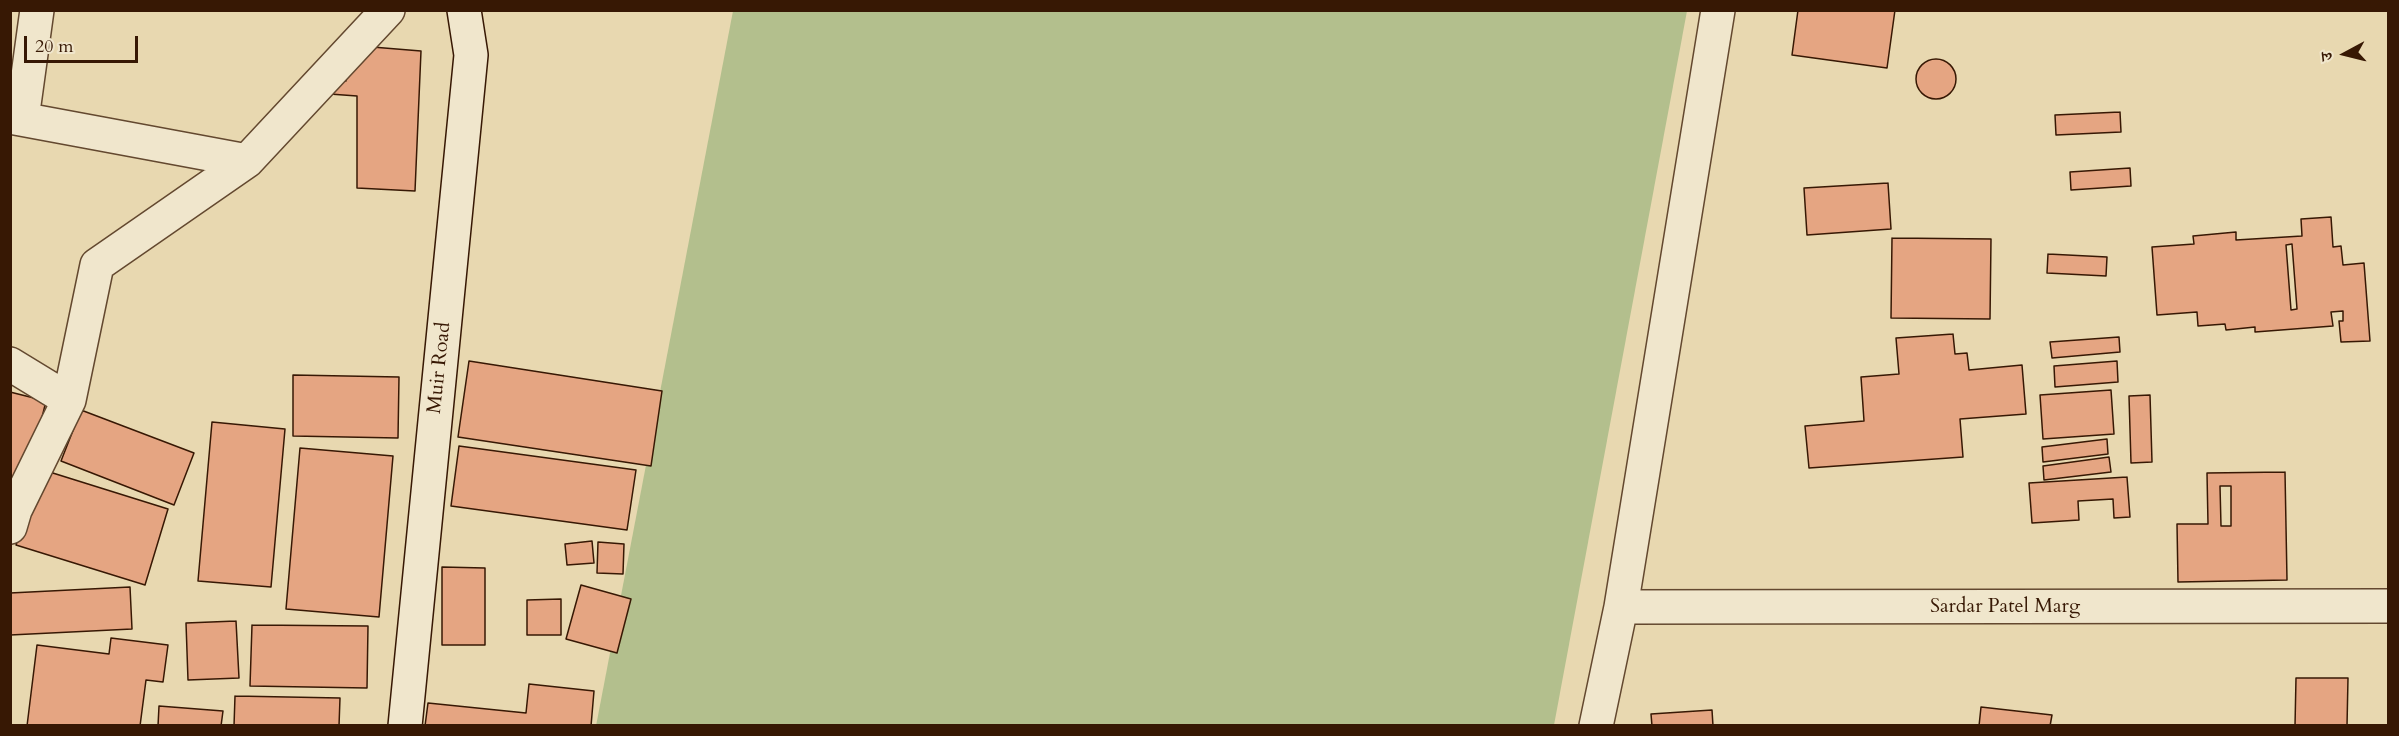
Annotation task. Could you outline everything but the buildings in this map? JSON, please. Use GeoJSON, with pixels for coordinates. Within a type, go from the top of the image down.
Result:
{"type":"FeatureCollection","features":[{"type":"Feature","properties":{"kind":"street"},"geometry":{"type":"LineString","coordinates":[[37,10],[16,118],[247,161]]}},
{"type":"Feature","properties":{"kind":"street"},"geometry":{"type":"LineString","coordinates":[[10,527],[15,510],[69,399],[98,265],[247,161],[388,10]]}},
{"type":"Feature","properties":{"kind":"street","name":"Muir Road"},"geometry":{"type":"LineString","coordinates":[[405,726],[471,55],[464,10]]}},
{"type":"Feature","properties":{"kind":"street"},"geometry":{"type":"LineString","coordinates":[[1596,726],[1620,608],[1718,10]]}},
{"type":"Feature","properties":{"kind":"street"},"geometry":{"type":"LineString","coordinates":[[10,364],[69,399]]}},
{"type":"Feature","properties":{"kind":"street","name":"Sardar Patel Marg"},"geometry":{"type":"LineString","coordinates":[[1620,608],[2388,606]]}},
{"type":"Feature","properties":{"kind":"green space"},"geometry":{"type":"Polygon","coordinates":[[[733,11],[1687,11],[1554,725],[596,726],[733,11]]]}}]}
